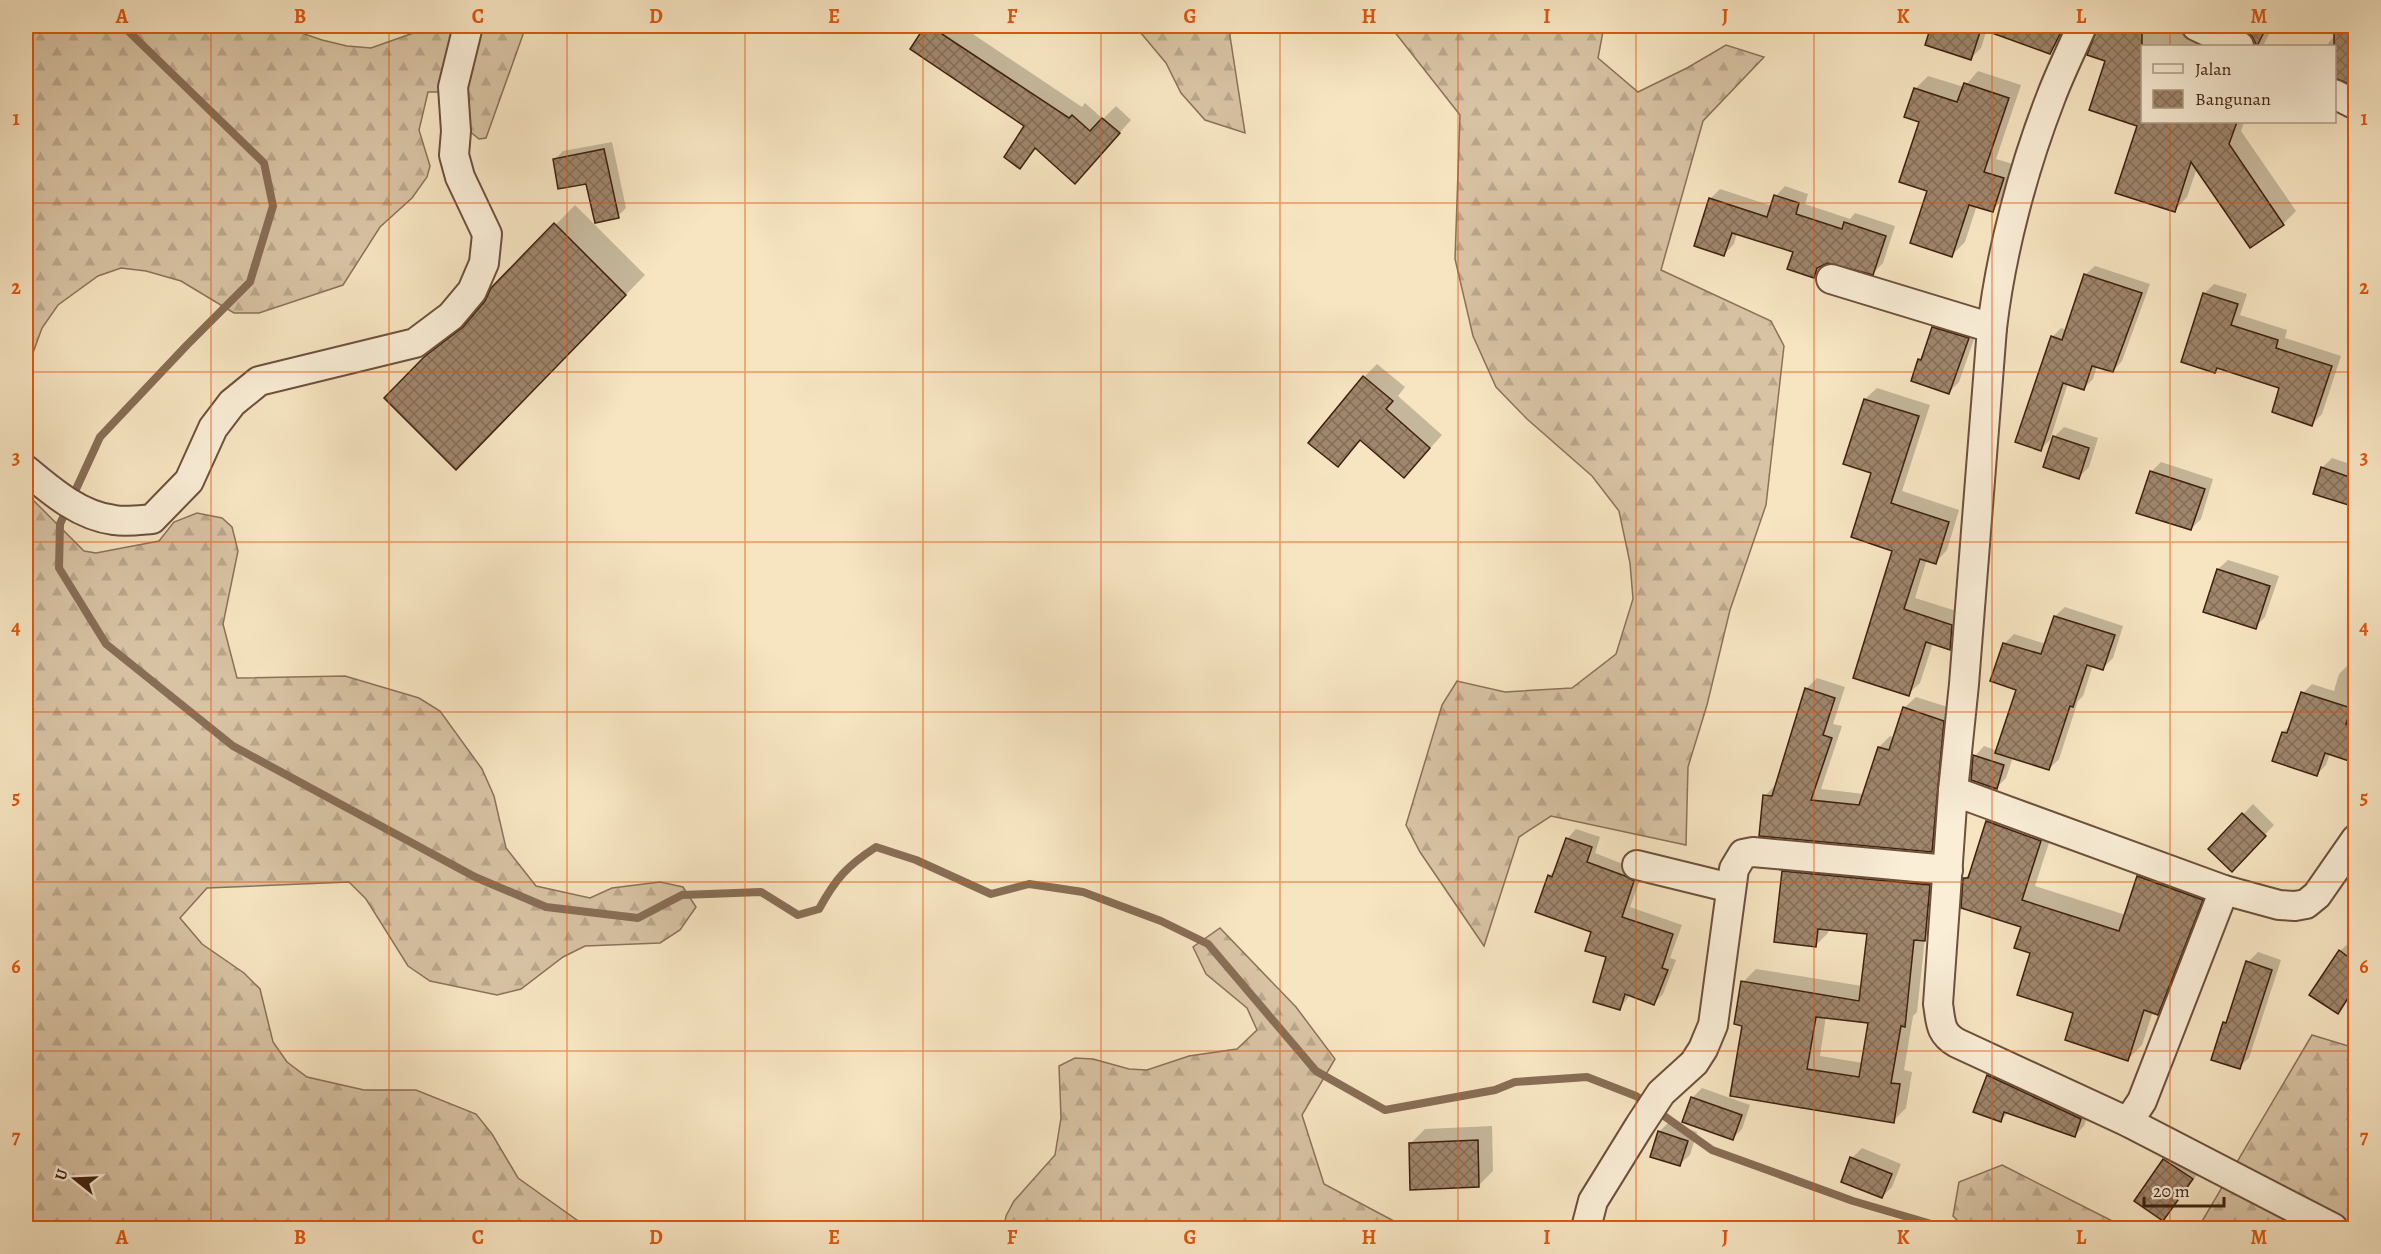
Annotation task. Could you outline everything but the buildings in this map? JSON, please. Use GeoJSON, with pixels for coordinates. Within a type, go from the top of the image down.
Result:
{"type":"FeatureCollection","features":[{"type":"Feature","properties":{"kind":"street"},"geometry":{"type":"LineString","coordinates":[[26,470],[49,490],[82,510],[114,520],[152,519],[189,481],[213,428],[232,403],[259,381],[415,343],[451,316],[472,291],[484,263],[488,234],[460,177],[454,154],[456,131],[453,87],[468,26]]}},
{"type":"Feature","properties":{"kind":"street"},"geometry":{"type":"LineString","coordinates":[[2082,26],[2050,97],[2025,175],[1997,285],[1953,791],[1938,1004],[1942,1029],[1947,1038],[2128,1122],[2333,1228]]}},
{"type":"Feature","properties":{"kind":"street"},"geometry":{"type":"LineString","coordinates":[[2196,26],[2237,45]]}},
{"type":"Feature","properties":{"kind":"street"},"geometry":{"type":"LineString","coordinates":[[2336,95],[2355,105]]}},
{"type":"Feature","properties":{"kind":"street"},"geometry":{"type":"LineString","coordinates":[[1832,279],[1992,328]]}},
{"type":"Feature","properties":{"kind":"street"},"geometry":{"type":"LineString","coordinates":[[1953,791],[2224,890],[2279,905],[2306,904],[2317,896],[2355,839]]}},
{"type":"Feature","properties":{"kind":"street"},"geometry":{"type":"LineString","coordinates":[[1586,1228],[1593,1201],[1640,1125],[1661,1092],[1694,1063],[1713,1025],[1734,869],[1743,854],[1753,852],[1948,870]]}},
{"type":"Feature","properties":{"kind":"street"},"geometry":{"type":"LineString","coordinates":[[1637,865],[1731,888]]}},
{"type":"Feature","properties":{"kind":"street"},"geometry":{"type":"LineString","coordinates":[[2128,1122],[2142,1101],[2224,890]]}},
{"type":"Feature","properties":{"kind":"green space"},"geometry":{"type":"Polygon","coordinates":[[[26,26],[281,26],[322,40],[347,46],[371,48],[419,31],[423,26],[526,26],[486,138],[479,139],[467,129],[447,92],[428,92],[419,130],[430,166],[427,177],[412,198],[380,227],[343,285],[259,313],[234,313],[181,281],[146,271],[121,268],[98,276],[58,305],[42,328],[26,372],[26,26]]]}},
{"type":"Feature","properties":{"kind":"green space"},"geometry":{"type":"Polygon","coordinates":[[[1135,26],[1231,26],[1230,36],[1245,133],[1205,120],[1181,93],[1166,63],[1135,26]]]}},
{"type":"Feature","properties":{"kind":"green space"},"geometry":{"type":"Polygon","coordinates":[[[1390,26],[1604,26],[1598,58],[1638,92],[1687,68],[1726,45],[1764,57],[1703,121],[1661,270],[1771,321],[1784,346],[1766,505],[1730,610],[1707,705],[1688,767],[1686,845],[1551,816],[1519,837],[1484,946],[1420,852],[1406,825],[1442,705],[1457,681],[1505,692],[1572,688],[1616,654],[1633,599],[1630,563],[1619,511],[1592,476],[1527,419],[1496,387],[1473,336],[1455,259],[1460,115],[1390,26]]]}},
{"type":"Feature","properties":{"kind":"green space"},"geometry":{"type":"Polygon","coordinates":[[[26,432],[33,500],[84,551],[96,553],[159,541],[174,522],[197,513],[222,518],[232,527],[238,551],[223,624],[237,678],[345,676],[419,698],[440,711],[482,769],[494,796],[506,848],[536,886],[590,898],[612,888],[660,882],[683,887],[696,907],[680,930],[660,943],[585,946],[563,957],[521,989],[497,995],[430,981],[408,966],[366,899],[349,882],[207,888],[180,918],[202,944],[244,973],[260,989],[273,1042],[287,1062],[307,1077],[364,1090],[416,1090],[476,1114],[492,1134],[518,1178],[588,1228],[26,1228],[26,432]]]}},
{"type":"Feature","properties":{"kind":"green space"},"geometry":{"type":"Polygon","coordinates":[[[1220,928],[1296,1007],[1335,1059],[1302,1115],[1324,1184],[1407,1228],[1004,1228],[1006,1216],[1014,1201],[1055,1155],[1061,1118],[1059,1066],[1075,1058],[1093,1059],[1129,1069],[1147,1070],[1189,1056],[1237,1049],[1257,1030],[1247,1008],[1206,974],[1193,947],[1220,928]]]}},
{"type":"Feature","properties":{"kind":"green space"},"geometry":{"type":"Polygon","coordinates":[[[2312,1035],[2355,1048],[2355,1228],[2198,1228],[2312,1035]]]}},
{"type":"Feature","properties":{"kind":"green space"},"geometry":{"type":"Polygon","coordinates":[[[2002,1165],[2126,1228],[1965,1228],[1953,1216],[1959,1182],[2002,1165]]]}},
{"type":"Feature","properties":{"kind":"waterway"},"geometry":{"type":"LineString","coordinates":[[123,26],[264,163],[273,206],[250,282],[100,437],[60,524],[59,568],[106,644],[233,746],[475,877],[546,907],[638,918],[682,895],[761,892],[798,915],[819,909],[843,874],[857,860],[876,847],[916,860],[991,894],[1029,884],[1083,892],[1161,921],[1208,944],[1316,1071],[1385,1110],[1495,1090],[1515,1082],[1587,1077],[1636,1096],[1712,1150],[1853,1201],[1945,1228]]}}]}
